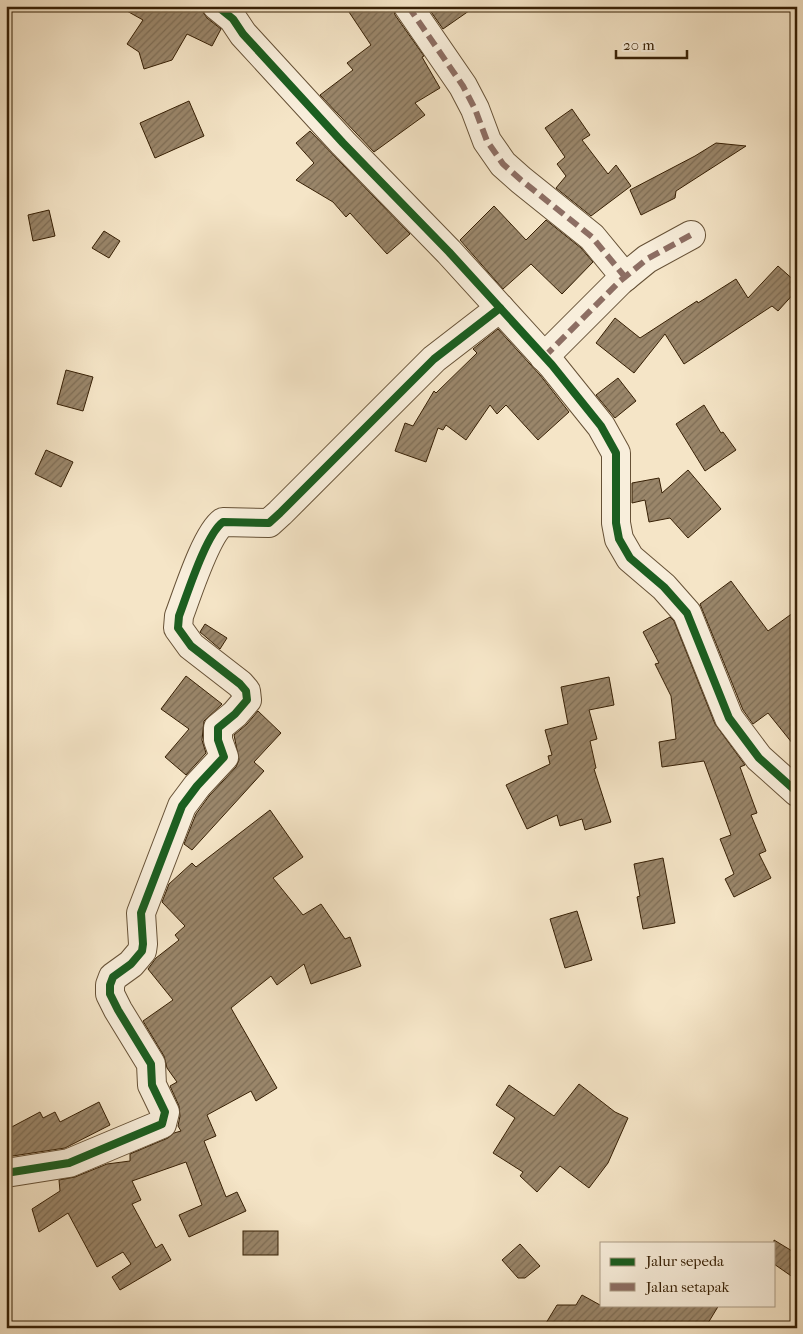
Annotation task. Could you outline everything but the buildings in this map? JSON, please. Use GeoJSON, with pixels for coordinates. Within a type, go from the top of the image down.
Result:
{"type":"FeatureCollection","features":[{"type":"Feature","properties":{"kind":"street"},"geometry":{"type":"LineString","coordinates":[[217,6],[233,19],[244,34],[343,143],[449,252],[544,357],[601,426],[616,453],[616,523],[619,539],[630,558],[664,587],[687,613],[728,718],[759,758],[797,792]]}},
{"type":"Feature","properties":{"kind":"street"},"geometry":{"type":"LineString","coordinates":[[408,6],[463,86],[475,110],[487,142],[503,164],[592,237],[625,277]]}},
{"type":"Feature","properties":{"kind":"street"},"geometry":{"type":"LineString","coordinates":[[544,357],[625,277],[647,259],[690,235]]}},
{"type":"Feature","properties":{"kind":"street"},"geometry":{"type":"LineString","coordinates":[[6,1173],[69,1163],[162,1124],[164,1120],[165,1112],[152,1085],[151,1064],[118,1010],[110,994],[110,986],[113,977],[131,964],[142,951],[144,944],[141,913],[182,806],[197,786],[224,758],[218,740],[218,728],[235,714],[247,700],[246,691],[240,684],[191,646],[178,628],[179,616],[209,540],[218,525],[223,522],[269,523],[434,359],[500,308]]}},
{"type":"Feature","properties":{"kind":"marked path"},"geometry":{"type":"LineString","coordinates":[[408,6],[463,86],[475,109],[487,141],[503,164],[592,237],[625,277]]}},
{"type":"Feature","properties":{"kind":"marked path"},"geometry":{"type":"LineString","coordinates":[[544,357],[620,281],[647,259],[691,235]]}},
{"type":"Feature","properties":{"kind":"cycle path"},"geometry":{"type":"LineString","coordinates":[[217,6],[233,19],[243,34],[343,143],[449,252],[552,365],[601,426],[616,453],[616,523],[619,539],[630,558],[664,587],[687,613],[729,718],[759,758],[797,792]]}},
{"type":"Feature","properties":{"kind":"cycle path"},"geometry":{"type":"LineString","coordinates":[[6,1173],[69,1163],[162,1124],[165,1112],[152,1085],[151,1064],[118,1010],[110,994],[110,985],[113,977],[131,964],[142,951],[141,913],[182,806],[197,786],[224,757],[218,740],[218,728],[235,714],[247,700],[246,691],[240,684],[191,646],[178,628],[179,616],[210,539],[223,522],[269,523],[434,359],[500,308]]}}]}
